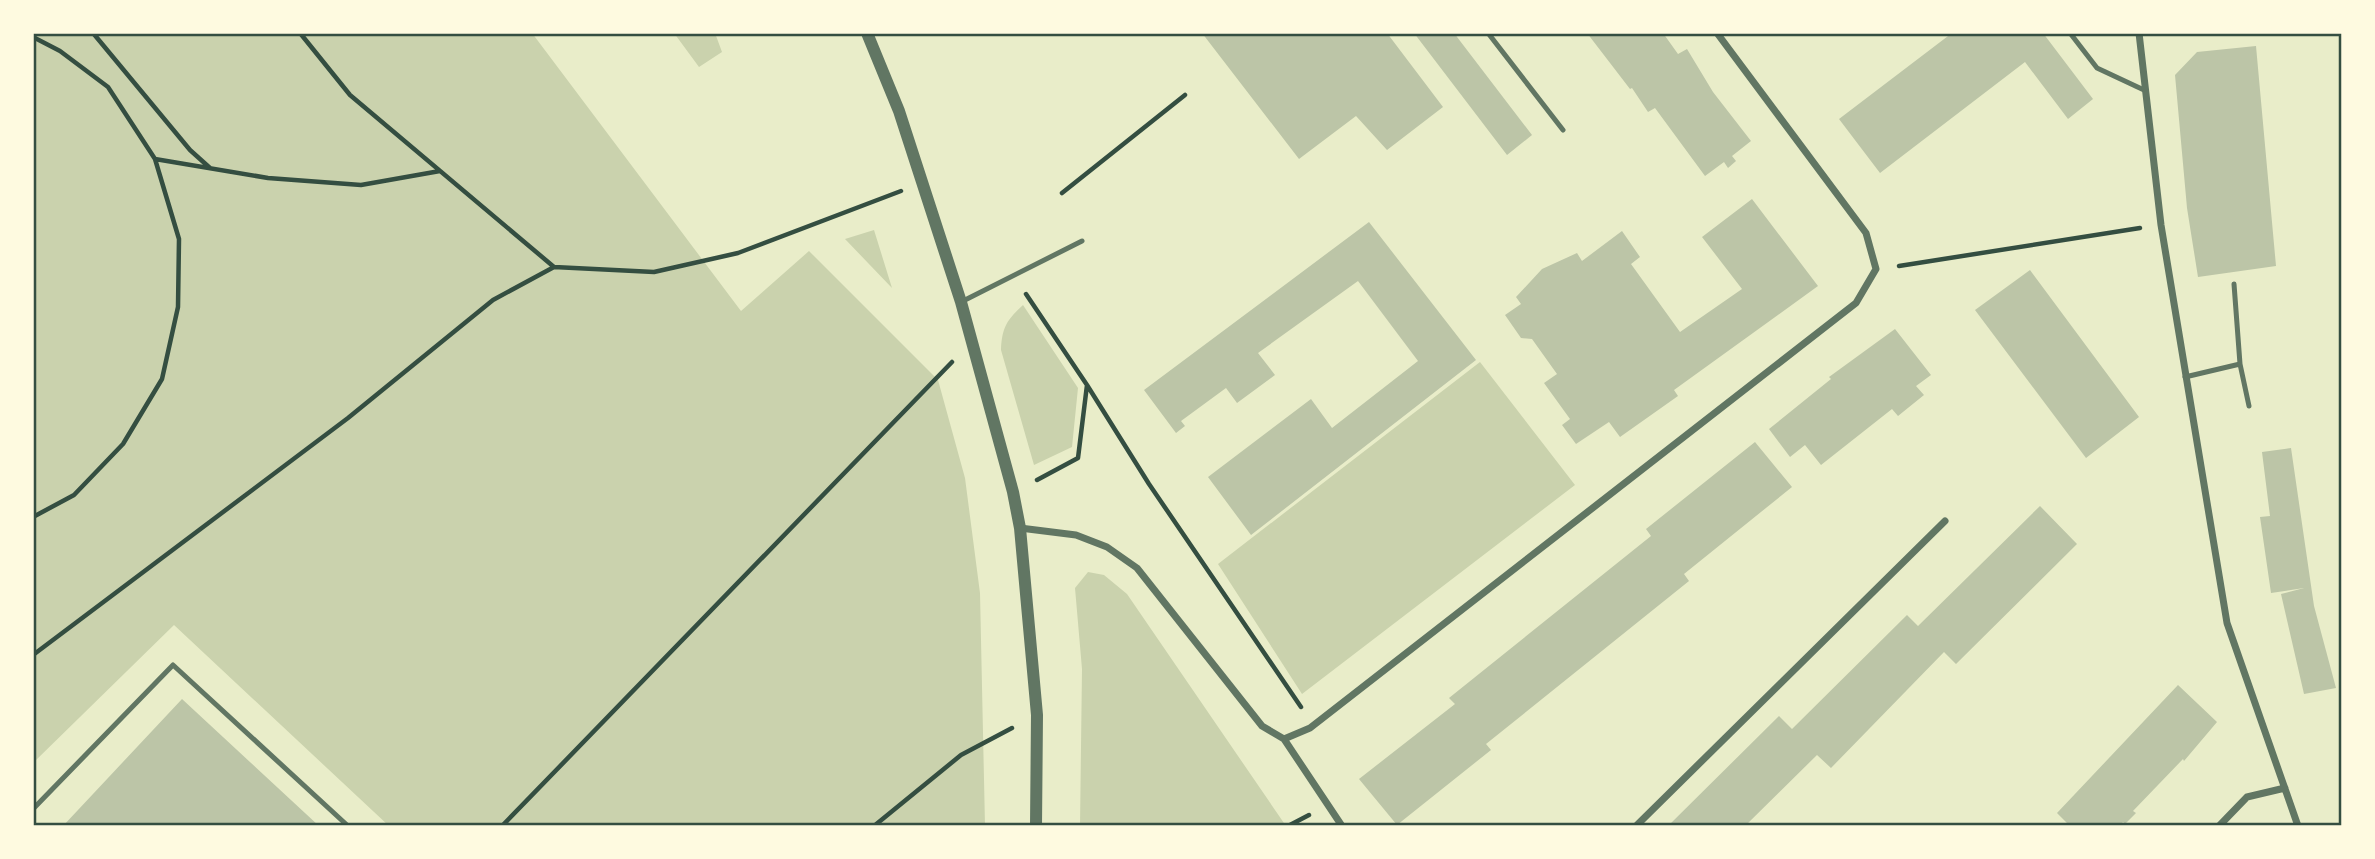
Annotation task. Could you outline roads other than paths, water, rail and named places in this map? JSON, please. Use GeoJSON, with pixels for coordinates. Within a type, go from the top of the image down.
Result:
{"type":"FeatureCollection","features":[{"type":"Feature","properties":{"kind":"street"},"geometry":{"type":"LineString","coordinates":[[867,33],[899,111],[923,182],[973,342],[1013,492],[1020,528],[1037,715],[1037,826]]}},
{"type":"Feature","properties":{"kind":"street"},"geometry":{"type":"LineString","coordinates":[[1284,739],[1313,725],[1856,303],[1876,269],[1866,233],[1717,33]]}},
{"type":"Feature","properties":{"kind":"street"},"geometry":{"type":"LineString","coordinates":[[2139,33],[2161,225],[2227,623],[2298,826]]}},
{"type":"Feature","properties":{"kind":"street"},"geometry":{"type":"LineString","coordinates":[[1636,826],[1945,521]]}},
{"type":"Feature","properties":{"kind":"street"},"geometry":{"type":"LineString","coordinates":[[1020,528],[1076,535],[1107,547],[1137,568],[1262,726],[1284,739],[1342,826]]}},
{"type":"Feature","properties":{"kind":"street"},"geometry":{"type":"LineString","coordinates":[[2219,826],[2247,796],[2285,788]]}},
{"type":"Feature","properties":{"kind":"lane"},"geometry":{"type":"LineString","coordinates":[[1488,33],[1563,130]]}},
{"type":"Feature","properties":{"kind":"lane"},"geometry":{"type":"LineString","coordinates":[[2070,33],[2097,68],[2144,90]]}},
{"type":"Feature","properties":{"kind":"lane"},"geometry":{"type":"LineString","coordinates":[[961,302],[1082,241]]}},
{"type":"Feature","properties":{"kind":"lane"},"geometry":{"type":"LineString","coordinates":[[2234,284],[2240,364],[2249,406]]}},
{"type":"Feature","properties":{"kind":"lane"},"geometry":{"type":"LineString","coordinates":[[2185,377],[2240,364]]}},
{"type":"Feature","properties":{"kind":"lane"},"geometry":{"type":"LineString","coordinates":[[33,809],[173,665],[348,826]]}}]}
